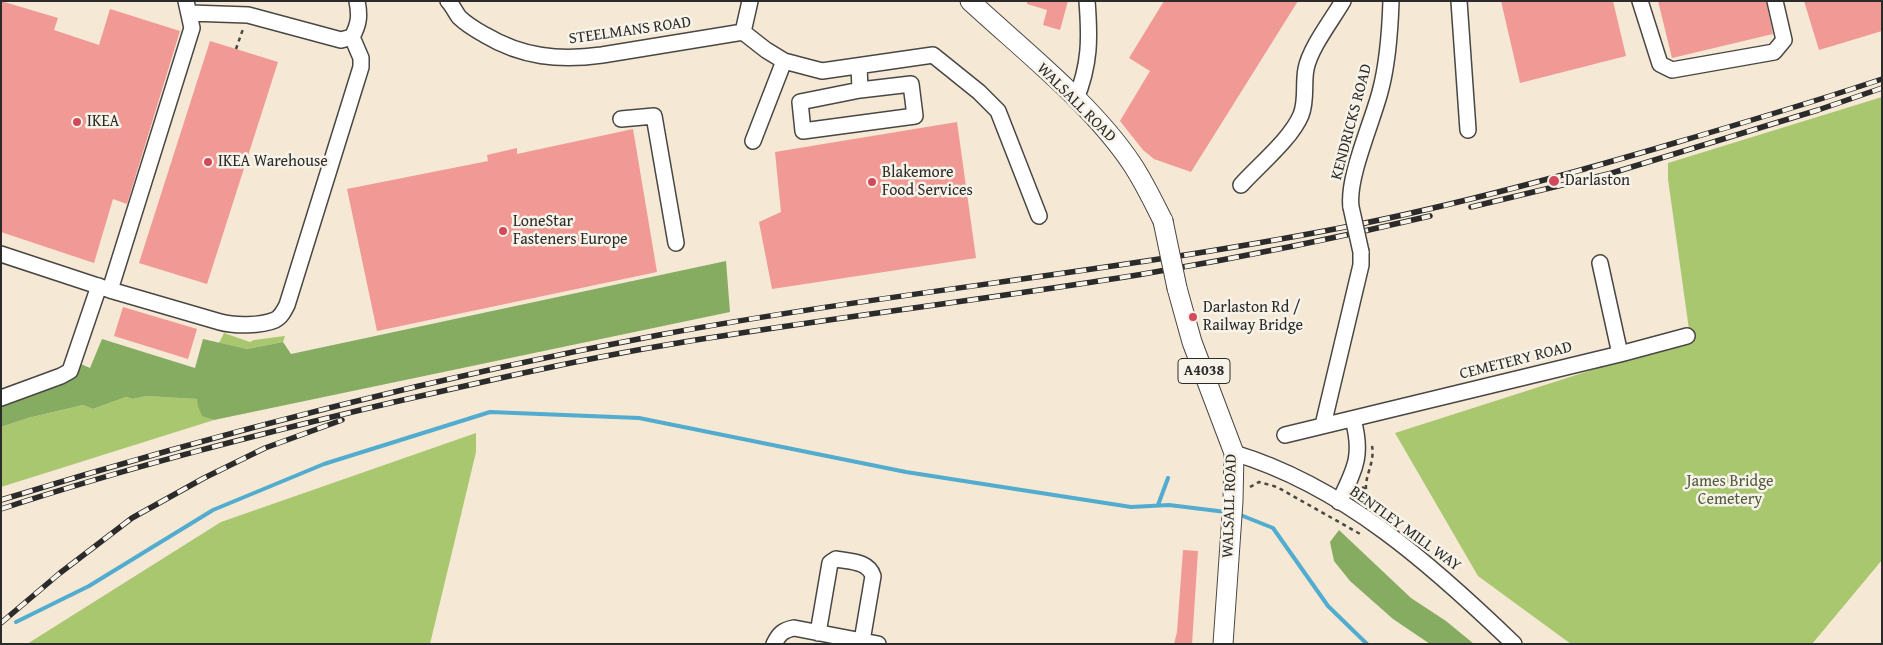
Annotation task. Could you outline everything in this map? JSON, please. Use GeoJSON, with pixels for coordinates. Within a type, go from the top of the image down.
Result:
{"type":"FeatureCollection","features":[{"type":"Feature","properties":{"kind":"main road","name":"WALSALL ROAD"},"geometry":{"type":"LineString","coordinates":[[970,1],[1076,100],[1108,134],[1131,163],[1163,221],[1177,288],[1192,342],[1234,453],[1240,498],[1231,532],[1226,579],[1223,644]]}},
{"type":"Feature","properties":{"kind":"street"},"geometry":{"type":"LineString","coordinates":[[1,254],[105,288],[226,324],[264,322],[280,317],[287,305],[361,67],[361,58],[352,37],[360,17],[357,1]]}},
{"type":"Feature","properties":{"kind":"street","name":"STEELMANS ROAD"},"geometry":{"type":"LineString","coordinates":[[448,1],[459,17],[476,30],[517,51],[561,58],[602,56],[743,32]]}},
{"type":"Feature","properties":{"kind":"street"},"geometry":{"type":"LineString","coordinates":[[750,1],[743,32],[784,61],[822,71],[920,55],[933,55],[946,64],[998,112],[1039,216]]}},
{"type":"Feature","properties":{"kind":"street"},"geometry":{"type":"LineString","coordinates":[[1076,100],[1085,76],[1090,49],[1087,1]]}},
{"type":"Feature","properties":{"kind":"street"},"geometry":{"type":"LineString","coordinates":[[1241,185],[1282,142],[1301,115],[1308,62],[1344,1]]}},
{"type":"Feature","properties":{"kind":"street","name":"KENDRICKS ROAD"},"geometry":{"type":"LineString","coordinates":[[1323,425],[1360,266],[1361,252],[1351,207],[1352,186],[1380,90],[1389,44],[1391,1]]}},
{"type":"Feature","properties":{"kind":"street"},"geometry":{"type":"LineString","coordinates":[[1459,1],[1468,130]]}},
{"type":"Feature","properties":{"kind":"street"},"geometry":{"type":"LineString","coordinates":[[1640,1],[1660,64],[1672,70],[1774,52],[1784,40],[1775,1]]}},
{"type":"Feature","properties":{"kind":"street"},"geometry":{"type":"LineString","coordinates":[[1,398],[61,376],[70,370],[105,288],[192,28],[188,7],[248,15],[330,38],[352,37]]}},
{"type":"Feature","properties":{"kind":"street"},"geometry":{"type":"LineString","coordinates":[[753,141],[784,61]]}},
{"type":"Feature","properties":{"kind":"street"},"geometry":{"type":"LineString","coordinates":[[859,66],[860,90]]}},
{"type":"Feature","properties":{"kind":"street"},"geometry":{"type":"LineString","coordinates":[[911,84],[915,116],[803,131],[800,102],[860,90],[911,84]]}},
{"type":"Feature","properties":{"kind":"street"},"geometry":{"type":"LineString","coordinates":[[621,118],[654,116],[676,243]]}},
{"type":"Feature","properties":{"kind":"street"},"geometry":{"type":"LineString","coordinates":[[1600,263],[1620,354]]}},
{"type":"Feature","properties":{"kind":"street","name":"CEMETERY ROAD"},"geometry":{"type":"LineString","coordinates":[[1285,435],[1687,336]]}},
{"type":"Feature","properties":{"kind":"street"},"geometry":{"type":"LineString","coordinates":[[1339,502],[1358,464],[1359,451],[1353,419]]}},
{"type":"Feature","properties":{"kind":"street","name":"BENTLEY MILL WAY"},"geometry":{"type":"LineString","coordinates":[[1234,453],[1272,466],[1339,502],[1378,527],[1428,564],[1514,644]]}},
{"type":"Feature","properties":{"kind":"street"},"geometry":{"type":"LineString","coordinates":[[818,633],[830,564],[836,559],[866,565],[871,569],[873,576],[862,641]]}},
{"type":"Feature","properties":{"kind":"street"},"geometry":{"type":"LineString","coordinates":[[774,644],[778,635],[785,630],[794,628],[878,644]]}},
{"type":"Feature","properties":{"kind":"path"},"geometry":{"type":"LineString","coordinates":[[236,49],[238,42]]}},
{"type":"Feature","properties":{"kind":"path"},"geometry":{"type":"LineString","coordinates":[[1240,498],[1250,486],[1259,482],[1278,487],[1370,540],[1384,516],[1371,505],[1366,489],[1372,460],[1372,443]]}},
{"type":"Feature","properties":{"kind":"path"},"geometry":{"type":"LineString","coordinates":[[1351,480],[1366,489]]}},
{"type":"Feature","properties":{"kind":"green space","name":"James Bridge Cemetery"},"geometry":{"type":"Polygon","coordinates":[[[1882,97],[1882,560],[1812,644],[1571,644],[1478,576],[1395,433],[1620,361],[1691,344],[1668,179],[1668,163],[1882,97]]]}},
{"type":"Feature","properties":{"kind":"green space"},"geometry":{"type":"Polygon","coordinates":[[[726,261],[730,312],[214,420],[202,416],[197,399],[146,396],[133,399],[126,397],[93,409],[83,405],[28,418],[1,427],[1,405],[72,377],[78,372],[81,364],[90,368],[102,339],[195,368],[203,339],[247,349],[283,342],[291,354],[726,261]]]}},
{"type":"Feature","properties":{"kind":"green space"},"geometry":{"type":"Polygon","coordinates":[[[224,333],[250,342],[285,336],[283,342],[247,349],[219,343],[224,333]]]}},
{"type":"Feature","properties":{"kind":"green space"},"geometry":{"type":"Polygon","coordinates":[[[146,396],[198,399],[202,415],[214,420],[1,487],[1,427],[28,418],[83,405],[93,409],[126,397],[133,399],[146,396]]]}},
{"type":"Feature","properties":{"kind":"green space"},"geometry":{"type":"Polygon","coordinates":[[[476,433],[476,452],[430,644],[27,644],[221,522],[476,433]]]}},
{"type":"Feature","properties":{"kind":"green space"},"geometry":{"type":"Polygon","coordinates":[[[1339,530],[1411,598],[1446,621],[1474,644],[1430,644],[1393,619],[1350,581],[1334,561],[1330,542],[1339,530]]]}},
{"type":"Feature","properties":{"kind":"building","name":"IKEA"},"geometry":{"type":"Polygon","coordinates":[[[1,1],[58,18],[54,30],[99,45],[110,9],[180,31],[127,204],[113,199],[94,263],[1,232],[1,1]]]}},
{"type":"Feature","properties":{"kind":"building"},"geometry":{"type":"Polygon","coordinates":[[[1027,1],[1068,1],[1060,30],[1043,25],[1047,10],[1027,4],[1027,1]]]}},
{"type":"Feature","properties":{"kind":"building"},"geometry":{"type":"Polygon","coordinates":[[[1164,1],[1298,1],[1191,172],[1154,159],[1143,150],[1120,121],[1150,71],[1129,58],[1164,1]]]}},
{"type":"Feature","properties":{"kind":"building"},"geometry":{"type":"Polygon","coordinates":[[[1501,1],[1613,1],[1626,56],[1520,83],[1501,1]]]}},
{"type":"Feature","properties":{"kind":"building"},"geometry":{"type":"Polygon","coordinates":[[[1658,1],[1766,1],[1773,34],[1672,58],[1658,1]]]}},
{"type":"Feature","properties":{"kind":"building"},"geometry":{"type":"Polygon","coordinates":[[[1804,1],[1882,1],[1882,31],[1819,50],[1804,1]]]}},
{"type":"Feature","properties":{"kind":"building","name":"IKEA Warehouse"},"geometry":{"type":"Polygon","coordinates":[[[210,41],[278,62],[207,284],[139,263],[210,41]]]}},
{"type":"Feature","properties":{"kind":"building","name":"Blakemore Food Services"},"geometry":{"type":"Polygon","coordinates":[[[957,122],[976,258],[772,289],[759,222],[781,212],[775,152],[957,122]]]}},
{"type":"Feature","properties":{"kind":"building","name":"LoneStar Fasteners Europe"},"geometry":{"type":"Polygon","coordinates":[[[633,129],[657,272],[377,331],[347,189],[488,161],[487,155],[517,148],[517,154],[633,129]]]}},
{"type":"Feature","properties":{"kind":"building"},"geometry":{"type":"Polygon","coordinates":[[[123,307],[197,329],[188,359],[114,336],[123,307]]]}},
{"type":"Feature","properties":{"kind":"building"},"geometry":{"type":"Polygon","coordinates":[[[1183,550],[1198,551],[1192,644],[1174,644],[1177,632],[1183,550]]]}},
{"type":"Feature","properties":{"kind":"waterway"},"geometry":{"type":"LineString","coordinates":[[16,622],[89,586],[213,510],[324,464],[490,412],[639,418],[906,472],[1131,507],[1169,505],[1226,512]]}},
{"type":"Feature","properties":{"kind":"waterway"},"geometry":{"type":"LineString","coordinates":[[1158,505],[1168,478]]}},
{"type":"Feature","properties":{"kind":"waterway"},"geometry":{"type":"LineString","coordinates":[[1238,514],[1273,528],[1328,606],[1367,644]]}},
{"type":"Feature","properties":{"kind":"railway"},"geometry":{"type":"LineString","coordinates":[[1,500],[246,429],[410,388],[576,351],[744,320],[1255,244],[1425,210],[1552,178],[1636,154],[1780,112],[1882,79]]}},
{"type":"Feature","properties":{"kind":"railway"},"geometry":{"type":"LineString","coordinates":[[1471,207],[1612,173],[1818,110],[1882,88]]}},
{"type":"Feature","properties":{"kind":"railway"},"geometry":{"type":"LineString","coordinates":[[1,509],[97,479],[243,439],[390,403],[570,363],[737,334],[1149,273],[1290,247],[1430,216]]}},
{"type":"Feature","properties":{"kind":"railway"},"geometry":{"type":"LineString","coordinates":[[1,623],[60,573],[132,518],[204,478],[265,448],[342,420]]}},
{"type":"Feature","properties":{"kind":"place","name":"IKEA"},"geometry":{"type":"Point","coordinates":[77,122]}},
{"type":"Feature","properties":{"kind":"place","name":"IKEA Warehouse"},"geometry":{"type":"Point","coordinates":[208,162]}},
{"type":"Feature","properties":{"kind":"place","name":"Darlaston"},"geometry":{"type":"Point","coordinates":[1554,181]}},
{"type":"Feature","properties":{"kind":"place","name":"Blakemore Food Services"},"geometry":{"type":"Point","coordinates":[872,182]}},
{"type":"Feature","properties":{"kind":"place","name":"LoneStar Fasteners Europe"},"geometry":{"type":"Point","coordinates":[503,231]}},
{"type":"Feature","properties":{"kind":"place","name":"Darlaston Rd / Railway Bridge"},"geometry":{"type":"Point","coordinates":[1193,317]}}]}
